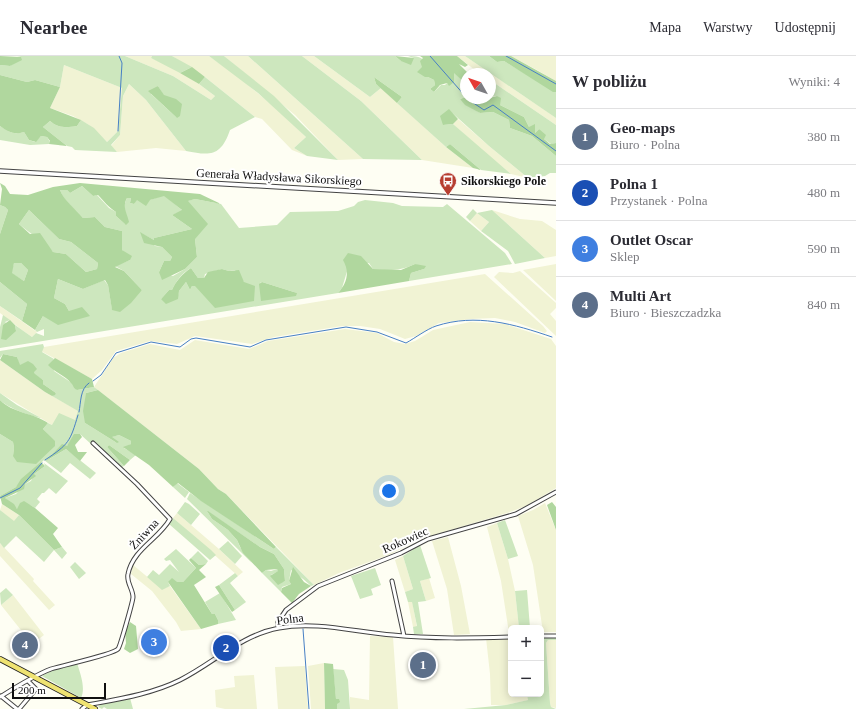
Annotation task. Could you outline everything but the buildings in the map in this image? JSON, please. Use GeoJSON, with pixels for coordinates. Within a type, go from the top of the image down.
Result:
{"type":"FeatureCollection","features":[{"type":"Feature","properties":{"kind":"main road"},"geometry":{"type":"LineString","coordinates":[[0,659],[95,709]]}},
{"type":"Feature","properties":{"kind":"street","name":"Generała Władysława Sikorskiego"},"geometry":{"type":"LineString","coordinates":[[0,171],[556,204]]}},
{"type":"Feature","properties":{"kind":"street","name":"Żniwna"},"geometry":{"type":"LineString","coordinates":[[34,677],[65,665],[114,652],[119,648],[123,640],[126,619],[133,599],[128,578],[131,563],[170,519],[137,484],[93,443]]}},
{"type":"Feature","properties":{"kind":"street","name":"Rokowiec"},"geometry":{"type":"LineString","coordinates":[[278,628],[278,622],[286,610],[318,586],[402,552],[428,539],[516,514],[556,492]]}},
{"type":"Feature","properties":{"kind":"street"},"geometry":{"type":"LineString","coordinates":[[392,581],[404,636]]}},
{"type":"Feature","properties":{"kind":"street","name":"Polna"},"geometry":{"type":"LineString","coordinates":[[87,705],[138,695],[166,687],[192,673],[243,640],[278,628],[315,625],[404,636],[447,638],[508,637]]}},
{"type":"Feature","properties":{"kind":"street"},"geometry":{"type":"LineString","coordinates":[[544,636],[556,636]]}},
{"type":"Feature","properties":{"kind":"street"},"geometry":{"type":"LineString","coordinates":[[28,681],[36,689],[18,709],[1,696],[34,677]]}},
{"type":"Feature","properties":{"kind":"street"},"geometry":{"type":"LineString","coordinates":[[82,709],[87,705]]}},
{"type":"Feature","properties":{"kind":"green space"},"geometry":{"type":"Polygon","coordinates":[[[0,56],[21,57],[22,60],[10,66],[0,65],[0,56]]]}},
{"type":"Feature","properties":{"kind":"green space"},"geometry":{"type":"Polygon","coordinates":[[[17,56],[125,56],[173,76],[211,100],[215,96],[199,84],[205,77],[255,117],[230,130],[223,145],[214,152],[202,153],[186,151],[146,100],[129,84],[123,96],[120,135],[111,145],[117,152],[75,150],[72,147],[67,146],[43,127],[50,121],[62,127],[77,126],[81,120],[94,128],[107,142],[118,131],[122,88],[64,65],[60,87],[35,80],[27,82],[0,75],[0,65],[10,66],[21,57],[17,56]],[[158,86],[151,94],[177,118],[158,86]]]}},
{"type":"Feature","properties":{"kind":"green space"},"geometry":{"type":"Polygon","coordinates":[[[125,56],[152,56],[151,58],[174,68],[215,96],[211,100],[173,76],[125,56]]]}},
{"type":"Feature","properties":{"kind":"green space"},"geometry":{"type":"Polygon","coordinates":[[[152,56],[172,56],[192,67],[180,73],[151,58],[152,56]]]}},
{"type":"Feature","properties":{"kind":"green space"},"geometry":{"type":"Polygon","coordinates":[[[172,56],[209,56],[236,75],[279,111],[306,137],[294,148],[307,156],[292,150],[262,119],[255,117],[205,77],[172,56]]]}},
{"type":"Feature","properties":{"kind":"green space"},"geometry":{"type":"Polygon","coordinates":[[[209,56],[224,56],[274,96],[338,160],[307,156],[294,148],[306,137],[258,93],[209,56]]]}},
{"type":"Feature","properties":{"kind":"green space"},"geometry":{"type":"Polygon","coordinates":[[[224,56],[248,56],[363,159],[338,160],[295,115],[224,56]]]}},
{"type":"Feature","properties":{"kind":"green space"},"geometry":{"type":"Polygon","coordinates":[[[248,56],[302,56],[361,101],[422,160],[363,159],[248,56]]]}},
{"type":"Feature","properties":{"kind":"green space"},"geometry":{"type":"Polygon","coordinates":[[[302,56],[314,56],[370,97],[381,88],[446,147],[473,168],[422,160],[361,101],[302,56]]]}},
{"type":"Feature","properties":{"kind":"green space"},"geometry":{"type":"Polygon","coordinates":[[[314,56],[395,56],[401,61],[414,58],[408,56],[418,57],[425,63],[428,77],[434,80],[435,85],[430,89],[434,92],[441,85],[445,85],[447,83],[449,85],[454,72],[460,78],[460,104],[467,104],[480,113],[493,112],[509,120],[510,128],[532,136],[556,156],[556,173],[528,178],[449,110],[443,125],[453,124],[511,174],[481,170],[450,144],[446,147],[397,103],[402,97],[374,77],[376,84],[381,88],[370,97],[314,56]]]}},
{"type":"Feature","properties":{"kind":"green space"},"geometry":{"type":"Polygon","coordinates":[[[395,56],[414,58],[411,65],[401,61],[395,56]]]}},
{"type":"Feature","properties":{"kind":"green space"},"geometry":{"type":"Polygon","coordinates":[[[420,56],[457,56],[468,65],[465,67],[459,64],[463,68],[460,68],[460,78],[454,73],[454,82],[449,86],[447,83],[440,85],[434,92],[430,89],[435,85],[434,80],[417,72],[422,67],[420,61],[423,58],[420,56]]]}},
{"type":"Feature","properties":{"kind":"green space"},"geometry":{"type":"Polygon","coordinates":[[[457,56],[465,56],[483,68],[472,68],[457,56]]]}},
{"type":"Feature","properties":{"kind":"green space"},"geometry":{"type":"Polygon","coordinates":[[[465,56],[489,56],[497,62],[504,61],[556,92],[556,118],[496,77],[496,68],[483,68],[465,56]]]}},
{"type":"Feature","properties":{"kind":"green space"},"geometry":{"type":"Polygon","coordinates":[[[489,56],[511,56],[556,81],[556,92],[553,92],[504,61],[497,62],[489,56]]]}},
{"type":"Feature","properties":{"kind":"green space"},"geometry":{"type":"Polygon","coordinates":[[[511,56],[556,56],[556,81],[537,70],[511,56]]]}},
{"type":"Feature","properties":{"kind":"green space"},"geometry":{"type":"Polygon","coordinates":[[[64,65],[122,88],[118,131],[107,142],[89,125],[73,116],[50,108],[60,87],[64,65]]]}},
{"type":"Feature","properties":{"kind":"green space"},"geometry":{"type":"Polygon","coordinates":[[[192,67],[205,77],[199,84],[180,73],[192,67]]]}},
{"type":"Feature","properties":{"kind":"green space"},"geometry":{"type":"Polygon","coordinates":[[[0,75],[27,82],[35,80],[60,87],[50,108],[81,120],[77,126],[62,127],[50,121],[43,127],[67,146],[49,144],[50,141],[47,137],[41,136],[36,142],[29,140],[24,132],[11,132],[0,126],[0,75]]]}},
{"type":"Feature","properties":{"kind":"green space"},"geometry":{"type":"Polygon","coordinates":[[[374,77],[402,97],[397,103],[376,84],[374,77]]]}},
{"type":"Feature","properties":{"kind":"green space"},"geometry":{"type":"Polygon","coordinates":[[[496,77],[556,118],[556,125],[496,84],[496,77]]]}},
{"type":"Feature","properties":{"kind":"green space"},"geometry":{"type":"Polygon","coordinates":[[[129,84],[146,100],[186,151],[156,148],[117,152],[111,146],[120,135],[123,96],[129,84]]]}},
{"type":"Feature","properties":{"kind":"green space"},"geometry":{"type":"Polygon","coordinates":[[[496,84],[556,125],[556,143],[551,144],[544,139],[539,129],[535,133],[534,129],[529,127],[524,117],[500,105],[497,96],[496,84]]]}},
{"type":"Feature","properties":{"kind":"green space"},"geometry":{"type":"Polygon","coordinates":[[[158,86],[164,95],[176,99],[182,104],[180,116],[177,118],[148,91],[158,86]]]}},
{"type":"Feature","properties":{"kind":"green space"},"geometry":{"type":"Polygon","coordinates":[[[496,96],[501,98],[500,105],[524,117],[529,127],[535,124],[535,133],[539,129],[546,135],[544,139],[550,144],[556,143],[556,156],[532,136],[510,128],[509,120],[493,112],[480,113],[464,104],[496,104],[496,96]]]}},
{"type":"Feature","properties":{"kind":"green space"},"geometry":{"type":"Polygon","coordinates":[[[449,109],[458,119],[453,124],[443,125],[440,116],[449,109]]]}},
{"type":"Feature","properties":{"kind":"green space"},"geometry":{"type":"Polygon","coordinates":[[[458,119],[528,178],[511,174],[485,153],[453,124],[458,119]]]}},
{"type":"Feature","properties":{"kind":"green space"},"geometry":{"type":"Polygon","coordinates":[[[0,126],[11,132],[24,132],[29,140],[35,142],[41,136],[47,137],[50,142],[49,144],[30,145],[0,140],[0,126]]]}},
{"type":"Feature","properties":{"kind":"green space"},"geometry":{"type":"Polygon","coordinates":[[[450,144],[481,170],[473,168],[446,147],[450,144]]]}},
{"type":"Feature","properties":{"kind":"green space"},"geometry":{"type":"Polygon","coordinates":[[[0,183],[5,186],[10,194],[28,195],[53,187],[80,183],[200,194],[221,204],[195,199],[188,201],[208,224],[195,239],[197,257],[185,269],[162,280],[159,272],[164,261],[170,261],[172,257],[162,247],[144,243],[140,232],[154,240],[154,238],[192,229],[172,215],[182,210],[164,196],[150,200],[146,206],[137,200],[134,204],[130,203],[131,198],[127,198],[125,210],[129,222],[126,225],[116,216],[116,212],[98,195],[93,196],[82,186],[70,193],[67,190],[60,190],[67,201],[83,218],[95,217],[105,227],[122,231],[122,250],[132,256],[130,260],[115,267],[124,271],[142,290],[131,303],[120,312],[112,310],[108,285],[105,280],[83,289],[58,279],[54,298],[65,304],[69,311],[82,307],[90,316],[58,325],[43,316],[35,330],[22,321],[27,304],[0,282],[0,234],[8,210],[0,205],[2,189],[0,183]],[[29,210],[19,224],[30,234],[40,233],[53,252],[66,254],[86,272],[97,269],[98,263],[71,242],[59,239],[29,210]],[[14,263],[12,273],[24,281],[28,270],[21,263],[14,263]]]}},
{"type":"Feature","properties":{"kind":"green space"},"geometry":{"type":"Polygon","coordinates":[[[82,186],[93,196],[97,195],[109,208],[116,212],[116,216],[125,224],[128,220],[124,209],[127,198],[131,198],[130,203],[134,204],[136,200],[150,200],[164,195],[183,211],[172,215],[192,229],[154,238],[154,240],[141,233],[155,246],[162,247],[172,257],[170,261],[164,261],[159,272],[173,276],[185,269],[197,257],[195,239],[187,201],[195,199],[221,204],[239,228],[277,225],[290,212],[338,211],[354,206],[358,202],[365,200],[393,203],[402,206],[443,207],[447,204],[505,253],[512,264],[409,281],[411,273],[424,269],[415,264],[399,269],[379,270],[373,269],[369,263],[348,268],[342,288],[338,293],[0,348],[0,327],[3,315],[10,320],[5,322],[16,331],[15,325],[32,337],[36,333],[44,336],[44,329],[37,332],[35,330],[43,316],[69,311],[65,304],[54,298],[58,279],[83,289],[104,280],[108,285],[112,309],[142,290],[124,271],[115,266],[130,260],[122,250],[122,231],[105,227],[95,217],[83,218],[67,202],[60,190],[67,190],[70,193],[82,186]],[[191,268],[177,280],[172,290],[169,290],[161,299],[177,299],[179,291],[186,282],[190,290],[192,286],[244,282],[235,270],[229,271],[222,269],[205,274],[204,278],[198,278],[191,268]],[[262,282],[260,283],[260,289],[297,293],[262,282]]]}},
{"type":"Feature","properties":{"kind":"green space"},"geometry":{"type":"Polygon","coordinates":[[[0,205],[8,210],[0,234],[0,205]]]}},
{"type":"Feature","properties":{"kind":"green space"},"geometry":{"type":"Polygon","coordinates":[[[473,209],[477,213],[470,221],[466,217],[473,209]]]}},
{"type":"Feature","properties":{"kind":"green space"},"geometry":{"type":"Polygon","coordinates":[[[29,210],[59,239],[71,242],[98,263],[97,269],[86,272],[66,254],[53,252],[19,224],[29,210]]]}},
{"type":"Feature","properties":{"kind":"green space"},"geometry":{"type":"Polygon","coordinates":[[[492,210],[520,219],[542,221],[556,230],[556,256],[545,258],[492,210]]]}},
{"type":"Feature","properties":{"kind":"green space"},"geometry":{"type":"Polygon","coordinates":[[[492,210],[545,258],[515,264],[508,251],[481,231],[489,222],[477,213],[492,210]]]}},
{"type":"Feature","properties":{"kind":"green space"},"geometry":{"type":"Polygon","coordinates":[[[477,213],[489,222],[481,231],[470,221],[477,213]]]}},
{"type":"Feature","properties":{"kind":"green space"},"geometry":{"type":"Polygon","coordinates":[[[348,253],[361,256],[373,269],[401,270],[415,264],[426,266],[424,269],[411,273],[409,281],[338,293],[344,285],[347,273],[343,260],[348,253]]]}},
{"type":"Feature","properties":{"kind":"green space"},"geometry":{"type":"Polygon","coordinates":[[[14,263],[21,263],[28,270],[24,281],[11,273],[14,263]]]}},
{"type":"Feature","properties":{"kind":"green space"},"geometry":{"type":"Polygon","coordinates":[[[556,264],[556,301],[523,270],[556,264]]]}},
{"type":"Feature","properties":{"kind":"green space"},"geometry":{"type":"Polygon","coordinates":[[[191,268],[198,278],[204,278],[208,272],[222,269],[229,271],[239,270],[244,282],[255,286],[254,301],[215,308],[195,286],[192,286],[190,290],[186,282],[179,291],[178,299],[166,304],[161,299],[169,290],[172,290],[180,278],[191,268]]]}},
{"type":"Feature","properties":{"kind":"green space"},"geometry":{"type":"Polygon","coordinates":[[[520,271],[556,303],[556,308],[550,314],[556,321],[556,336],[494,277],[499,272],[513,273],[520,271]]]}},
{"type":"Feature","properties":{"kind":"green space"},"geometry":{"type":"Polygon","coordinates":[[[485,274],[547,331],[545,333],[515,322],[495,318],[439,323],[416,336],[405,339],[380,329],[360,326],[342,326],[274,337],[252,344],[195,336],[177,344],[150,341],[116,351],[102,370],[92,379],[41,351],[44,347],[485,274]]]}},
{"type":"Feature","properties":{"kind":"green space"},"geometry":{"type":"Polygon","coordinates":[[[0,282],[27,304],[22,321],[0,306],[0,282]]]}},
{"type":"Feature","properties":{"kind":"green space"},"geometry":{"type":"Polygon","coordinates":[[[262,282],[297,293],[296,296],[261,301],[259,284],[262,282]]]}},
{"type":"Feature","properties":{"kind":"green space"},"geometry":{"type":"Polygon","coordinates":[[[0,306],[37,332],[32,337],[22,330],[0,313],[0,306]]]}},
{"type":"Feature","properties":{"kind":"green space"},"geometry":{"type":"Polygon","coordinates":[[[10,320],[15,325],[16,331],[6,340],[1,339],[3,325],[10,320]]]}},
{"type":"Feature","properties":{"kind":"green space"},"geometry":{"type":"Polygon","coordinates":[[[470,322],[505,324],[551,339],[556,346],[556,488],[526,506],[417,540],[391,554],[339,573],[314,585],[226,494],[218,489],[199,469],[94,387],[113,358],[121,353],[150,344],[180,350],[195,340],[249,349],[268,341],[345,329],[377,333],[394,342],[405,344],[415,341],[433,330],[470,322]]]}},
{"type":"Feature","properties":{"kind":"green space"},"geometry":{"type":"Polygon","coordinates":[[[43,344],[44,347],[42,352],[54,359],[52,362],[54,371],[72,383],[77,390],[94,387],[98,390],[86,393],[85,423],[117,443],[111,437],[119,435],[131,441],[131,444],[124,448],[136,455],[130,460],[109,445],[107,447],[124,466],[122,467],[93,442],[91,444],[80,434],[67,446],[56,451],[48,460],[66,449],[96,473],[90,479],[70,463],[61,473],[44,460],[16,487],[0,496],[0,434],[13,442],[13,456],[54,441],[43,429],[48,423],[52,425],[59,413],[75,420],[78,411],[52,396],[56,393],[43,384],[43,380],[35,375],[34,372],[19,365],[17,357],[3,354],[0,358],[0,351],[43,344]]]}},
{"type":"Feature","properties":{"kind":"green space"},"geometry":{"type":"Polygon","coordinates":[[[3,354],[17,357],[20,365],[28,361],[33,364],[37,369],[34,372],[35,374],[43,380],[43,384],[56,393],[55,395],[52,396],[45,392],[0,360],[3,354]]]}},
{"type":"Feature","properties":{"kind":"green space"},"geometry":{"type":"Polygon","coordinates":[[[55,358],[92,379],[94,387],[77,390],[69,380],[48,365],[55,358]]]}},
{"type":"Feature","properties":{"kind":"green space"},"geometry":{"type":"Polygon","coordinates":[[[0,360],[45,392],[79,411],[75,421],[52,425],[0,393],[0,360]]]}},
{"type":"Feature","properties":{"kind":"green space"},"geometry":{"type":"Polygon","coordinates":[[[98,390],[199,469],[218,489],[226,494],[276,547],[274,549],[201,501],[178,483],[173,487],[149,465],[123,447],[131,444],[131,441],[119,435],[112,437],[119,442],[117,443],[85,423],[83,411],[86,393],[98,390]]]}},
{"type":"Feature","properties":{"kind":"green space"},"geometry":{"type":"Polygon","coordinates":[[[0,393],[17,405],[41,418],[25,414],[8,406],[0,400],[0,393]]]}},
{"type":"Feature","properties":{"kind":"green space"},"geometry":{"type":"Polygon","coordinates":[[[0,400],[11,408],[48,423],[43,429],[55,441],[55,446],[36,464],[17,462],[13,456],[13,442],[0,434],[0,400]]]}},
{"type":"Feature","properties":{"kind":"green space"},"geometry":{"type":"Polygon","coordinates":[[[74,434],[80,434],[82,437],[75,445],[78,452],[87,452],[80,461],[66,449],[46,461],[62,444],[67,446],[74,434]]]}},
{"type":"Feature","properties":{"kind":"green space"},"geometry":{"type":"Polygon","coordinates":[[[109,445],[130,460],[124,466],[107,447],[109,445]]]}},
{"type":"Feature","properties":{"kind":"green space"},"geometry":{"type":"Polygon","coordinates":[[[41,462],[45,466],[34,474],[36,476],[25,484],[24,489],[5,498],[14,504],[17,509],[20,503],[24,501],[35,508],[58,528],[53,534],[62,547],[54,550],[19,515],[2,504],[0,496],[16,487],[21,479],[41,462]]]}},
{"type":"Feature","properties":{"kind":"green space"},"geometry":{"type":"Polygon","coordinates":[[[44,463],[68,481],[56,494],[49,488],[42,493],[37,499],[40,502],[35,508],[30,505],[17,509],[5,498],[16,494],[25,484],[31,481],[34,474],[45,466],[44,463]]]}},
{"type":"Feature","properties":{"kind":"green space"},"geometry":{"type":"Polygon","coordinates":[[[177,483],[189,492],[185,498],[173,487],[177,483]]]}},
{"type":"Feature","properties":{"kind":"green space"},"geometry":{"type":"Polygon","coordinates":[[[190,493],[274,549],[276,547],[314,585],[311,586],[291,570],[289,581],[291,584],[282,587],[281,592],[262,573],[266,570],[271,571],[277,569],[279,571],[271,575],[282,582],[285,581],[284,569],[274,554],[260,547],[207,511],[212,519],[228,530],[237,540],[240,547],[252,563],[187,499],[190,493]]]}},
{"type":"Feature","properties":{"kind":"green space"},"geometry":{"type":"Polygon","coordinates":[[[185,502],[200,514],[191,525],[177,513],[185,502]]]}},
{"type":"Feature","properties":{"kind":"green space"},"geometry":{"type":"Polygon","coordinates":[[[552,502],[556,507],[556,530],[547,505],[552,502]]]}},
{"type":"Feature","properties":{"kind":"green space"},"geometry":{"type":"Polygon","coordinates":[[[545,503],[556,530],[556,632],[544,632],[533,565],[518,516],[545,503]]]}},
{"type":"Feature","properties":{"kind":"green space"},"geometry":{"type":"Polygon","coordinates":[[[2,504],[19,515],[14,522],[0,510],[2,504]]]}},
{"type":"Feature","properties":{"kind":"green space"},"geometry":{"type":"Polygon","coordinates":[[[0,510],[14,521],[19,515],[54,550],[44,562],[16,536],[4,548],[0,543],[0,510]]]}},
{"type":"Feature","properties":{"kind":"green space"},"geometry":{"type":"Polygon","coordinates":[[[207,511],[260,547],[274,554],[284,569],[285,581],[278,585],[270,576],[278,571],[277,569],[266,570],[262,573],[243,553],[237,540],[228,530],[212,519],[207,511]]]}},
{"type":"Feature","properties":{"kind":"green space"},"geometry":{"type":"Polygon","coordinates":[[[177,513],[243,572],[238,576],[173,518],[177,513]]]}},
{"type":"Feature","properties":{"kind":"green space"},"geometry":{"type":"Polygon","coordinates":[[[173,518],[216,555],[210,560],[169,524],[173,518]]]}},
{"type":"Feature","properties":{"kind":"green space"},"geometry":{"type":"Polygon","coordinates":[[[505,520],[518,556],[508,559],[497,523],[505,520]]]}},
{"type":"Feature","properties":{"kind":"green space"},"geometry":{"type":"Polygon","coordinates":[[[497,523],[508,559],[515,591],[519,625],[508,625],[508,626],[501,581],[487,527],[497,523]]]}},
{"type":"Feature","properties":{"kind":"green space"},"geometry":{"type":"Polygon","coordinates":[[[448,537],[461,586],[470,634],[454,635],[447,589],[432,541],[448,537]]]}},
{"type":"Feature","properties":{"kind":"green space"},"geometry":{"type":"Polygon","coordinates":[[[228,541],[242,556],[235,564],[219,549],[228,541]]]}},
{"type":"Feature","properties":{"kind":"green space"},"geometry":{"type":"Polygon","coordinates":[[[0,543],[34,579],[33,581],[55,605],[49,610],[0,556],[0,543]]]}},
{"type":"Feature","properties":{"kind":"green space"},"geometry":{"type":"Polygon","coordinates":[[[420,545],[431,578],[420,581],[426,601],[418,602],[423,634],[414,634],[413,627],[417,626],[412,602],[408,602],[405,592],[413,589],[403,556],[420,545]]]}},
{"type":"Feature","properties":{"kind":"green space"},"geometry":{"type":"Polygon","coordinates":[[[62,547],[67,553],[62,559],[54,550],[62,547]]]}},
{"type":"Feature","properties":{"kind":"green space"},"geometry":{"type":"Polygon","coordinates":[[[176,549],[196,568],[183,582],[168,582],[170,586],[162,590],[147,577],[153,570],[159,575],[170,564],[179,572],[170,560],[166,561],[164,559],[176,549]]]}},
{"type":"Feature","properties":{"kind":"green space"},"geometry":{"type":"Polygon","coordinates":[[[198,551],[208,561],[206,564],[199,565],[191,558],[198,551]]]}},
{"type":"Feature","properties":{"kind":"green space"},"geometry":{"type":"Polygon","coordinates":[[[403,556],[413,589],[405,592],[395,560],[403,556]]]}},
{"type":"Feature","properties":{"kind":"green space"},"geometry":{"type":"Polygon","coordinates":[[[191,558],[199,565],[206,564],[199,570],[206,577],[194,585],[212,614],[215,614],[218,620],[218,624],[201,629],[168,582],[172,578],[177,582],[183,582],[196,568],[189,560],[191,558]]]}},
{"type":"Feature","properties":{"kind":"green space"},"geometry":{"type":"Polygon","coordinates":[[[75,562],[86,573],[79,579],[70,567],[75,562]]]}},
{"type":"Feature","properties":{"kind":"green space"},"geometry":{"type":"Polygon","coordinates":[[[133,565],[162,589],[170,586],[201,629],[181,631],[176,622],[152,591],[131,574],[133,565]]]}},
{"type":"Feature","properties":{"kind":"green space"},"geometry":{"type":"Polygon","coordinates":[[[293,567],[304,582],[311,586],[299,594],[292,603],[281,592],[282,588],[291,584],[289,581],[293,567]]]}},
{"type":"Feature","properties":{"kind":"green space"},"geometry":{"type":"Polygon","coordinates":[[[375,568],[381,585],[371,589],[373,595],[360,599],[351,576],[375,568]]]}},
{"type":"Feature","properties":{"kind":"green space"},"geometry":{"type":"Polygon","coordinates":[[[235,573],[238,576],[230,583],[246,602],[235,610],[219,585],[235,573]]]}},
{"type":"Feature","properties":{"kind":"green space"},"geometry":{"type":"Polygon","coordinates":[[[429,578],[435,598],[426,601],[420,581],[429,578]]]}},
{"type":"Feature","properties":{"kind":"green space"},"geometry":{"type":"Polygon","coordinates":[[[219,585],[235,610],[232,612],[215,587],[219,585]]]}},
{"type":"Feature","properties":{"kind":"green space"},"geometry":{"type":"Polygon","coordinates":[[[6,588],[13,595],[1,605],[0,593],[6,588]]]}},
{"type":"Feature","properties":{"kind":"green space"},"geometry":{"type":"Polygon","coordinates":[[[527,590],[530,625],[519,625],[515,591],[527,590]]]}},
{"type":"Feature","properties":{"kind":"green space"},"geometry":{"type":"Polygon","coordinates":[[[220,593],[236,620],[218,624],[215,614],[212,614],[205,602],[220,593]]]}},
{"type":"Feature","properties":{"kind":"green space"},"geometry":{"type":"Polygon","coordinates":[[[13,595],[44,635],[32,644],[1,605],[13,595]]]}},
{"type":"Feature","properties":{"kind":"green space"},"geometry":{"type":"Polygon","coordinates":[[[412,601],[417,627],[413,627],[408,602],[412,601]]]}},
{"type":"Feature","properties":{"kind":"green space"},"geometry":{"type":"Polygon","coordinates":[[[130,622],[136,626],[138,649],[130,653],[124,649],[126,643],[125,632],[130,622]]]}},
{"type":"Feature","properties":{"kind":"green space"},"geometry":{"type":"Polygon","coordinates":[[[370,636],[393,637],[398,709],[350,709],[350,697],[369,700],[370,636]]]}},
{"type":"Feature","properties":{"kind":"green space"},"geometry":{"type":"Polygon","coordinates":[[[486,638],[500,640],[508,639],[508,697],[528,697],[529,700],[506,705],[491,705],[490,674],[486,638]]]}},
{"type":"Feature","properties":{"kind":"green space"},"geometry":{"type":"Polygon","coordinates":[[[544,638],[556,638],[556,640],[548,640],[546,643],[550,703],[551,707],[556,709],[464,709],[506,705],[528,700],[528,697],[544,697],[544,638]]]}},
{"type":"Feature","properties":{"kind":"green space"},"geometry":{"type":"Polygon","coordinates":[[[548,640],[556,640],[556,708],[551,707],[550,703],[546,643],[548,640]]]}},
{"type":"Feature","properties":{"kind":"green space"},"geometry":{"type":"Polygon","coordinates":[[[77,663],[83,685],[81,698],[42,676],[51,671],[77,663]]]}},
{"type":"Feature","properties":{"kind":"green space"},"geometry":{"type":"Polygon","coordinates":[[[324,663],[325,709],[311,709],[308,666],[324,663]]]}},
{"type":"Feature","properties":{"kind":"green space"},"geometry":{"type":"Polygon","coordinates":[[[324,663],[333,664],[336,699],[339,699],[340,702],[337,704],[337,709],[325,709],[324,663]]]}},
{"type":"Feature","properties":{"kind":"green space"},"geometry":{"type":"Polygon","coordinates":[[[305,666],[308,709],[278,709],[275,667],[305,666]]]}},
{"type":"Feature","properties":{"kind":"green space"},"geometry":{"type":"Polygon","coordinates":[[[333,669],[344,670],[348,680],[350,709],[337,709],[333,669]]]}},
{"type":"Feature","properties":{"kind":"green space"},"geometry":{"type":"Polygon","coordinates":[[[254,675],[257,709],[225,709],[216,707],[215,690],[235,687],[234,676],[254,675]]]}},
{"type":"Feature","properties":{"kind":"green space"},"geometry":{"type":"Polygon","coordinates":[[[130,698],[133,709],[107,709],[104,707],[102,709],[98,707],[102,703],[130,698]]]}},
{"type":"Feature","properties":{"kind":"waterway"},"geometry":{"type":"LineString","coordinates":[[118,131],[122,63],[119,56]]}},
{"type":"Feature","properties":{"kind":"waterway"},"geometry":{"type":"LineString","coordinates":[[430,56],[460,90]]}},
{"type":"Feature","properties":{"kind":"waterway"},"geometry":{"type":"LineString","coordinates":[[506,56],[556,84]]}},
{"type":"Feature","properties":{"kind":"waterway"},"geometry":{"type":"LineString","coordinates":[[475,104],[484,110],[493,105],[556,151]]}},
{"type":"Feature","properties":{"kind":"waterway"},"geometry":{"type":"LineString","coordinates":[[93,381],[101,375],[116,353],[151,342],[180,347],[191,339],[196,338],[250,347],[266,340],[346,327],[377,332],[406,343],[436,326],[466,320],[480,320],[509,324],[552,337]]}},
{"type":"Feature","properties":{"kind":"waterway"},"geometry":{"type":"LineString","coordinates":[[79,412],[82,392],[89,383]]}},
{"type":"Feature","properties":{"kind":"waterway"},"geometry":{"type":"LineString","coordinates":[[45,460],[68,442],[78,415]]}},
{"type":"Feature","properties":{"kind":"waterway"},"geometry":{"type":"LineString","coordinates":[[0,498],[20,488],[42,463]]}},
{"type":"Feature","properties":{"kind":"waterway"},"geometry":{"type":"LineString","coordinates":[[303,629],[309,709]]}},
{"type":"Feature","properties":{"kind":"place","name":"Sikorskiego Pole"},"geometry":{"type":"Point","coordinates":[448,196]}},
{"type":"Feature","properties":{"kind":"place","name":"Outlet Oscar"},"geometry":{"type":"Point","coordinates":[154,642]}},
{"type":"Feature","properties":{"kind":"place","name":"Multi Art"},"geometry":{"type":"Point","coordinates":[25,645]}},
{"type":"Feature","properties":{"kind":"place","name":"Polna 1"},"geometry":{"type":"Point","coordinates":[226,648]}},
{"type":"Feature","properties":{"kind":"place","name":"Geo-maps"},"geometry":{"type":"Point","coordinates":[423,665]}}]}
